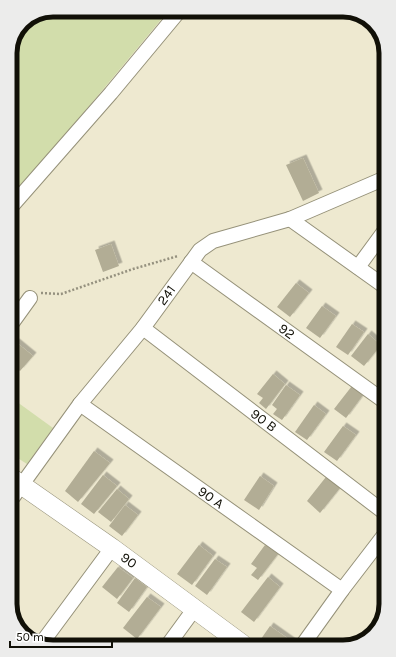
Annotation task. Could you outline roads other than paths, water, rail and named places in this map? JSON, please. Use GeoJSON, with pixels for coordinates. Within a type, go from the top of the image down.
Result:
{"type":"FeatureCollection","features":[{"type":"Feature","properties":{"kind":"street"},"geometry":{"type":"LineString","coordinates":[[17,200],[112,93],[174,17]]}},
{"type":"Feature","properties":{"kind":"street","name":"241"},"geometry":{"type":"LineString","coordinates":[[17,486],[80,404],[143,328],[200,250],[213,241],[290,219],[379,181]]}},
{"type":"Feature","properties":{"kind":"street"},"geometry":{"type":"LineString","coordinates":[[290,219],[379,282]]}},
{"type":"Feature","properties":{"kind":"street"},"geometry":{"type":"LineString","coordinates":[[358,267],[379,238]]}},
{"type":"Feature","properties":{"kind":"street","name":"92"},"geometry":{"type":"LineString","coordinates":[[190,262],[379,397]]}},
{"type":"Feature","properties":{"kind":"street"},"geometry":{"type":"LineString","coordinates":[[17,316],[30,298]]}},
{"type":"Feature","properties":{"kind":"street","name":"90 B"},"geometry":{"type":"LineString","coordinates":[[143,328],[379,508]]}},
{"type":"Feature","properties":{"kind":"street","name":"90 A"},"geometry":{"type":"LineString","coordinates":[[80,404],[342,590]]}},
{"type":"Feature","properties":{"kind":"street","name":"90"},"geometry":{"type":"LineString","coordinates":[[17,488],[112,548],[237,640]]}},
{"type":"Feature","properties":{"kind":"street"},"geometry":{"type":"LineString","coordinates":[[306,640],[379,542]]}},
{"type":"Feature","properties":{"kind":"street"},"geometry":{"type":"LineString","coordinates":[[45,639],[112,548]]}},
{"type":"Feature","properties":{"kind":"street"},"geometry":{"type":"LineString","coordinates":[[172,640],[195,608]]}}]}
